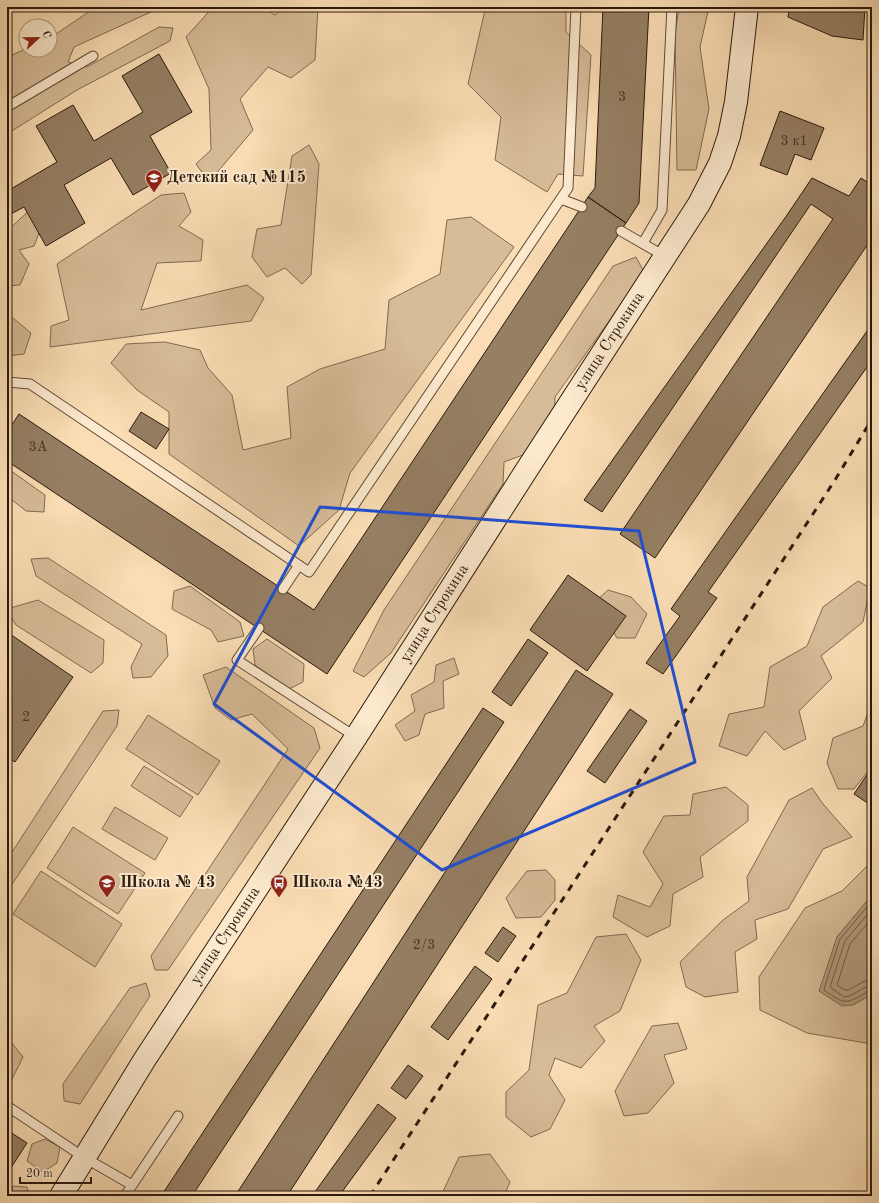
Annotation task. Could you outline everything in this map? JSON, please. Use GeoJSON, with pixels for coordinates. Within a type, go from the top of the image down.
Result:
{"type":"FeatureCollection","features":[{"type":"Feature","properties":{"kind":"street","name":"улица Строкина"},"geometry":{"type":"LineString","coordinates":[[61,1196],[145,1059],[356,737],[519,481],[666,257],[699,204],[720,163],[729,136],[736,102],[747,7]]}},
{"type":"Feature","properties":{"kind":"lane"},"geometry":{"type":"LineString","coordinates":[[7,382],[30,384],[309,572],[568,188],[576,7]]}},
{"type":"Feature","properties":{"kind":"lane"},"geometry":{"type":"LineString","coordinates":[[643,243],[662,210],[672,7]]}},
{"type":"Feature","properties":{"kind":"lane"},"geometry":{"type":"LineString","coordinates":[[7,107],[93,56]]}},
{"type":"Feature","properties":{"kind":"lane"},"geometry":{"type":"LineString","coordinates":[[561,199],[582,207]]}},
{"type":"Feature","properties":{"kind":"lane"},"geometry":{"type":"LineString","coordinates":[[621,231],[666,257]]}},
{"type":"Feature","properties":{"kind":"lane"},"geometry":{"type":"LineString","coordinates":[[283,589],[299,565]]}},
{"type":"Feature","properties":{"kind":"lane"},"geometry":{"type":"LineString","coordinates":[[259,628],[237,660],[356,737]]}},
{"type":"Feature","properties":{"kind":"lane"},"geometry":{"type":"LineString","coordinates":[[7,1106],[85,1158],[132,1185]]}},
{"type":"Feature","properties":{"kind":"lane"},"geometry":{"type":"LineString","coordinates":[[125,1196],[178,1116]]}},
{"type":"Feature","properties":{"kind":"highlighted area"},"geometry":{"type":"Polygon","coordinates":[[[320,507],[639,531],[695,762],[442,870],[214,704],[320,507]]]}},
{"type":"Feature","properties":{"kind":"shaded area"},"geometry":{"type":"Polygon","coordinates":[[[96,7],[162,7],[74,47],[68,62],[87,67],[159,27],[173,28],[170,41],[77,90],[7,134],[7,57],[18,52],[18,58],[58,58],[58,33],[96,7]]]}},
{"type":"Feature","properties":{"kind":"shaded area"},"geometry":{"type":"Polygon","coordinates":[[[213,7],[263,7],[275,15],[282,7],[318,7],[315,60],[291,78],[268,67],[240,99],[253,130],[209,182],[196,164],[211,150],[209,89],[186,37],[213,7]]]}},
{"type":"Feature","properties":{"kind":"shaded area"},"geometry":{"type":"Polygon","coordinates":[[[484,7],[566,7],[566,32],[591,55],[583,176],[558,174],[547,192],[495,160],[501,117],[468,84],[485,10],[484,7]]]}},
{"type":"Feature","properties":{"kind":"shaded area"},"geometry":{"type":"Polygon","coordinates":[[[679,7],[709,7],[700,47],[709,109],[696,170],[677,170],[675,35],[679,7]]]}},
{"type":"Feature","properties":{"kind":"shaded area"},"geometry":{"type":"Polygon","coordinates":[[[309,145],[319,164],[311,275],[302,284],[285,268],[267,277],[252,257],[257,229],[281,225],[292,156],[309,145]]]}},
{"type":"Feature","properties":{"kind":"shaded area"},"geometry":{"type":"Polygon","coordinates":[[[184,193],[191,212],[179,226],[203,240],[201,261],[157,263],[141,310],[247,285],[264,298],[251,321],[50,347],[51,326],[69,320],[57,264],[161,195],[184,193]]]}},
{"type":"Feature","properties":{"kind":"shaded area"},"geometry":{"type":"Polygon","coordinates":[[[33,207],[46,216],[34,246],[19,250],[29,264],[20,285],[7,286],[7,231],[33,207]]]}},
{"type":"Feature","properties":{"kind":"shaded area"},"geometry":{"type":"Polygon","coordinates":[[[471,217],[514,247],[350,473],[339,510],[299,546],[169,454],[169,412],[137,390],[111,363],[126,344],[165,342],[200,350],[208,368],[232,395],[243,450],[291,438],[287,387],[320,369],[385,349],[389,300],[440,274],[447,220],[471,217]]]}},
{"type":"Feature","properties":{"kind":"shaded area"},"geometry":{"type":"Polygon","coordinates":[[[636,257],[644,272],[555,397],[554,416],[523,455],[504,462],[503,484],[391,653],[364,677],[353,671],[384,610],[613,266],[636,257]]]}},
{"type":"Feature","properties":{"kind":"shaded area"},"geometry":{"type":"Polygon","coordinates":[[[13,318],[31,333],[24,354],[7,356],[7,320],[13,318]]]}},
{"type":"Feature","properties":{"kind":"shaded area"},"geometry":{"type":"Polygon","coordinates":[[[7,468],[45,495],[44,512],[26,511],[7,496],[7,468]]]}},
{"type":"Feature","properties":{"kind":"shaded area"},"geometry":{"type":"Polygon","coordinates":[[[48,558],[166,635],[168,656],[151,677],[133,678],[131,667],[142,644],[36,576],[31,559],[48,558]]]}},
{"type":"Feature","properties":{"kind":"shaded area"},"geometry":{"type":"Polygon","coordinates":[[[858,581],[870,588],[863,622],[821,656],[832,678],[799,711],[806,739],[784,750],[765,731],[747,756],[719,746],[729,714],[764,707],[770,667],[807,646],[823,607],[858,581]]]}},
{"type":"Feature","properties":{"kind":"shaded area"},"geometry":{"type":"Polygon","coordinates":[[[190,586],[240,622],[244,636],[218,642],[211,630],[172,609],[174,591],[190,586]]]}},
{"type":"Feature","properties":{"kind":"shaded area"},"geometry":{"type":"Polygon","coordinates":[[[608,590],[631,597],[647,614],[635,638],[617,638],[595,602],[608,590]]]}},
{"type":"Feature","properties":{"kind":"shaded area"},"geometry":{"type":"Polygon","coordinates":[[[38,600],[104,640],[103,663],[91,673],[16,625],[7,609],[38,600]]]}},
{"type":"Feature","properties":{"kind":"shaded area"},"geometry":{"type":"Polygon","coordinates":[[[267,639],[304,664],[303,682],[289,689],[255,665],[253,649],[267,639]]]}},
{"type":"Feature","properties":{"kind":"shaded area"},"geometry":{"type":"Polygon","coordinates":[[[454,658],[459,674],[443,681],[444,708],[425,714],[419,735],[405,741],[395,725],[415,711],[411,695],[434,682],[436,665],[454,658]]]}},
{"type":"Feature","properties":{"kind":"shaded area"},"geometry":{"type":"Polygon","coordinates":[[[226,667],[314,728],[320,748],[168,970],[155,970],[151,956],[288,749],[252,714],[231,720],[215,708],[203,675],[226,667]]]}},
{"type":"Feature","properties":{"kind":"shaded area"},"geometry":{"type":"Polygon","coordinates":[[[872,702],[872,766],[854,789],[838,789],[827,763],[833,738],[863,726],[872,702]]]}},
{"type":"Feature","properties":{"kind":"shaded area"},"geometry":{"type":"Polygon","coordinates":[[[119,710],[117,726],[7,892],[7,860],[103,711],[119,710]]]}},
{"type":"Feature","properties":{"kind":"shaded area"},"geometry":{"type":"Polygon","coordinates":[[[148,715],[220,761],[198,795],[126,749],[148,715]]]}},
{"type":"Feature","properties":{"kind":"shaded area"},"geometry":{"type":"Polygon","coordinates":[[[144,766],[193,797],[180,817],[131,786],[144,766]]]}},
{"type":"Feature","properties":{"kind":"shaded area"},"geometry":{"type":"Polygon","coordinates":[[[726,787],[748,805],[748,821],[700,857],[703,877],[673,894],[670,926],[647,937],[613,917],[618,895],[650,907],[663,884],[643,852],[664,816],[690,815],[693,794],[726,787]]]}},
{"type":"Feature","properties":{"kind":"shaded area"},"geometry":{"type":"Polygon","coordinates":[[[812,788],[823,804],[852,837],[823,849],[788,909],[755,920],[757,939],[735,952],[738,992],[705,997],[686,987],[680,962],[723,920],[749,901],[747,877],[789,800],[812,788]]]}},
{"type":"Feature","properties":{"kind":"shaded area"},"geometry":{"type":"Polygon","coordinates":[[[115,807],[168,838],[155,860],[102,829],[115,807]]]}},
{"type":"Feature","properties":{"kind":"shaded area"},"geometry":{"type":"Polygon","coordinates":[[[73,827],[145,873],[118,914],[47,868],[73,827]]]}},
{"type":"Feature","properties":{"kind":"shaded area"},"geometry":{"type":"Polygon","coordinates":[[[872,861],[872,895],[837,937],[853,1005],[872,994],[872,1044],[807,1033],[760,1010],[759,977],[805,908],[842,891],[872,861]]]}},
{"type":"Feature","properties":{"kind":"shaded area"},"geometry":{"type":"Polygon","coordinates":[[[546,870],[555,880],[555,900],[541,917],[516,918],[506,898],[527,871],[546,870]]]}},
{"type":"Feature","properties":{"kind":"shaded area"},"geometry":{"type":"Polygon","coordinates":[[[41,871],[122,924],[95,967],[13,914],[41,871]]]}},
{"type":"Feature","properties":{"kind":"shaded area"},"geometry":{"type":"Polygon","coordinates":[[[626,934],[641,960],[620,1011],[594,1026],[605,1041],[581,1068],[555,1058],[549,1075],[565,1100],[550,1129],[531,1137],[506,1117],[506,1092],[529,1070],[538,1005],[567,993],[596,937],[626,934]]]}},
{"type":"Feature","properties":{"kind":"shaded area"},"geometry":{"type":"Polygon","coordinates":[[[146,983],[150,996],[80,1104],[64,1101],[63,1084],[130,988],[146,983]]]}},
{"type":"Feature","properties":{"kind":"shaded area"},"geometry":{"type":"Polygon","coordinates":[[[678,1023],[687,1049],[664,1055],[674,1083],[648,1113],[624,1116],[615,1091],[652,1026],[678,1023]]]}},
{"type":"Feature","properties":{"kind":"shaded area"},"geometry":{"type":"Polygon","coordinates":[[[7,1037],[23,1057],[10,1083],[7,1081],[7,1037]]]}},
{"type":"Feature","properties":{"kind":"shaded area"},"geometry":{"type":"Polygon","coordinates":[[[45,1139],[60,1147],[57,1163],[43,1172],[27,1161],[32,1144],[45,1139]]]}},
{"type":"Feature","properties":{"kind":"shaded area"},"geometry":{"type":"Polygon","coordinates":[[[490,1154],[510,1182],[504,1196],[441,1196],[459,1157],[490,1154]]]}},
{"type":"Feature","properties":{"kind":"shaded area"},"geometry":{"type":"Polygon","coordinates":[[[13,1186],[27,1187],[29,1196],[11,1196],[13,1186]]]}},
{"type":"Feature","properties":{"kind":"water"},"geometry":{"type":"Polygon","coordinates":[[[872,895],[872,994],[853,1005],[842,1006],[819,991],[837,937],[872,895]]]}},
{"type":"Feature","properties":{"kind":"building"},"geometry":{"type":"Polygon","coordinates":[[[26,7],[36,7],[28,11],[26,7]]]}},
{"type":"Feature","properties":{"kind":"building"},"geometry":{"type":"Polygon","coordinates":[[[603,7],[649,7],[639,203],[626,223],[588,197],[595,188],[603,7]]]}},
{"type":"Feature","properties":{"kind":"building"},"geometry":{"type":"Polygon","coordinates":[[[789,7],[865,7],[863,40],[832,36],[788,17],[789,7]]]}},
{"type":"Feature","properties":{"kind":"building"},"geometry":{"type":"Polygon","coordinates":[[[159,54],[192,112],[150,136],[171,173],[133,195],[111,158],[64,185],[85,223],[46,246],[24,207],[7,216],[7,187],[9,190],[57,162],[36,126],[73,105],[94,141],[143,112],[122,76],[159,54]]]}},
{"type":"Feature","properties":{"kind":"building"},"geometry":{"type":"Polygon","coordinates":[[[780,111],[824,128],[811,160],[795,154],[787,175],[760,165],[780,111]]]}},
{"type":"Feature","properties":{"kind":"building"},"geometry":{"type":"Polygon","coordinates":[[[812,178],[849,196],[861,178],[872,185],[872,238],[655,558],[620,534],[833,219],[811,204],[602,512],[584,500],[812,178]]]}},
{"type":"Feature","properties":{"kind":"building"},"geometry":{"type":"Polygon","coordinates":[[[588,197],[626,223],[327,674],[7,461],[7,432],[19,414],[314,610],[588,197]]]}},
{"type":"Feature","properties":{"kind":"building"},"geometry":{"type":"Polygon","coordinates":[[[872,324],[872,360],[708,592],[717,598],[663,674],[646,663],[680,616],[671,609],[872,324]]]}},
{"type":"Feature","properties":{"kind":"building"},"geometry":{"type":"Polygon","coordinates":[[[141,412],[169,429],[156,449],[129,431],[141,412]]]}},
{"type":"Feature","properties":{"kind":"building"},"geometry":{"type":"Polygon","coordinates":[[[568,575],[626,616],[587,671],[530,630],[568,575]]]}},
{"type":"Feature","properties":{"kind":"building"},"geometry":{"type":"Polygon","coordinates":[[[7,632],[73,677],[15,762],[7,757],[7,632]]]}},
{"type":"Feature","properties":{"kind":"building"},"geometry":{"type":"Polygon","coordinates":[[[528,639],[548,653],[511,706],[492,692],[528,639]]]}},
{"type":"Feature","properties":{"kind":"building"},"geometry":{"type":"Polygon","coordinates":[[[576,670],[613,694],[287,1196],[235,1196],[576,670]]]}},
{"type":"Feature","properties":{"kind":"building"},"geometry":{"type":"Polygon","coordinates":[[[483,708],[504,722],[192,1196],[161,1196],[483,708]]]}},
{"type":"Feature","properties":{"kind":"building"},"geometry":{"type":"Polygon","coordinates":[[[630,709],[647,721],[605,783],[587,771],[630,709]]]}},
{"type":"Feature","properties":{"kind":"building"},"geometry":{"type":"Polygon","coordinates":[[[872,767],[872,806],[854,794],[872,767]]]}},
{"type":"Feature","properties":{"kind":"building"},"geometry":{"type":"Polygon","coordinates":[[[503,927],[516,936],[498,962],[485,953],[503,927]]]}},
{"type":"Feature","properties":{"kind":"building"},"geometry":{"type":"Polygon","coordinates":[[[475,966],[492,979],[448,1040],[431,1027],[475,966]]]}},
{"type":"Feature","properties":{"kind":"building"},"geometry":{"type":"Polygon","coordinates":[[[408,1065],[423,1076],[406,1099],[391,1088],[408,1065]]]}},
{"type":"Feature","properties":{"kind":"building"},"geometry":{"type":"Polygon","coordinates":[[[378,1104],[396,1118],[339,1196],[312,1196],[378,1104]]]}},
{"type":"Feature","properties":{"kind":"building"},"geometry":{"type":"Polygon","coordinates":[[[7,1130],[27,1143],[7,1174],[7,1130]]]}},
{"type":"Feature","properties":{"kind":"railway"},"geometry":{"type":"LineString","coordinates":[[370,1196],[835,480],[872,419]]}},
{"type":"Feature","properties":{"kind":"place","name":"Детский сад №115"},"geometry":{"type":"Point","coordinates":[154,193]}},
{"type":"Feature","properties":{"kind":"place","name":"Школа № 43"},"geometry":{"type":"Point","coordinates":[107,898]}},
{"type":"Feature","properties":{"kind":"place","name":"Школа №43"},"geometry":{"type":"Point","coordinates":[279,898]}}]}
